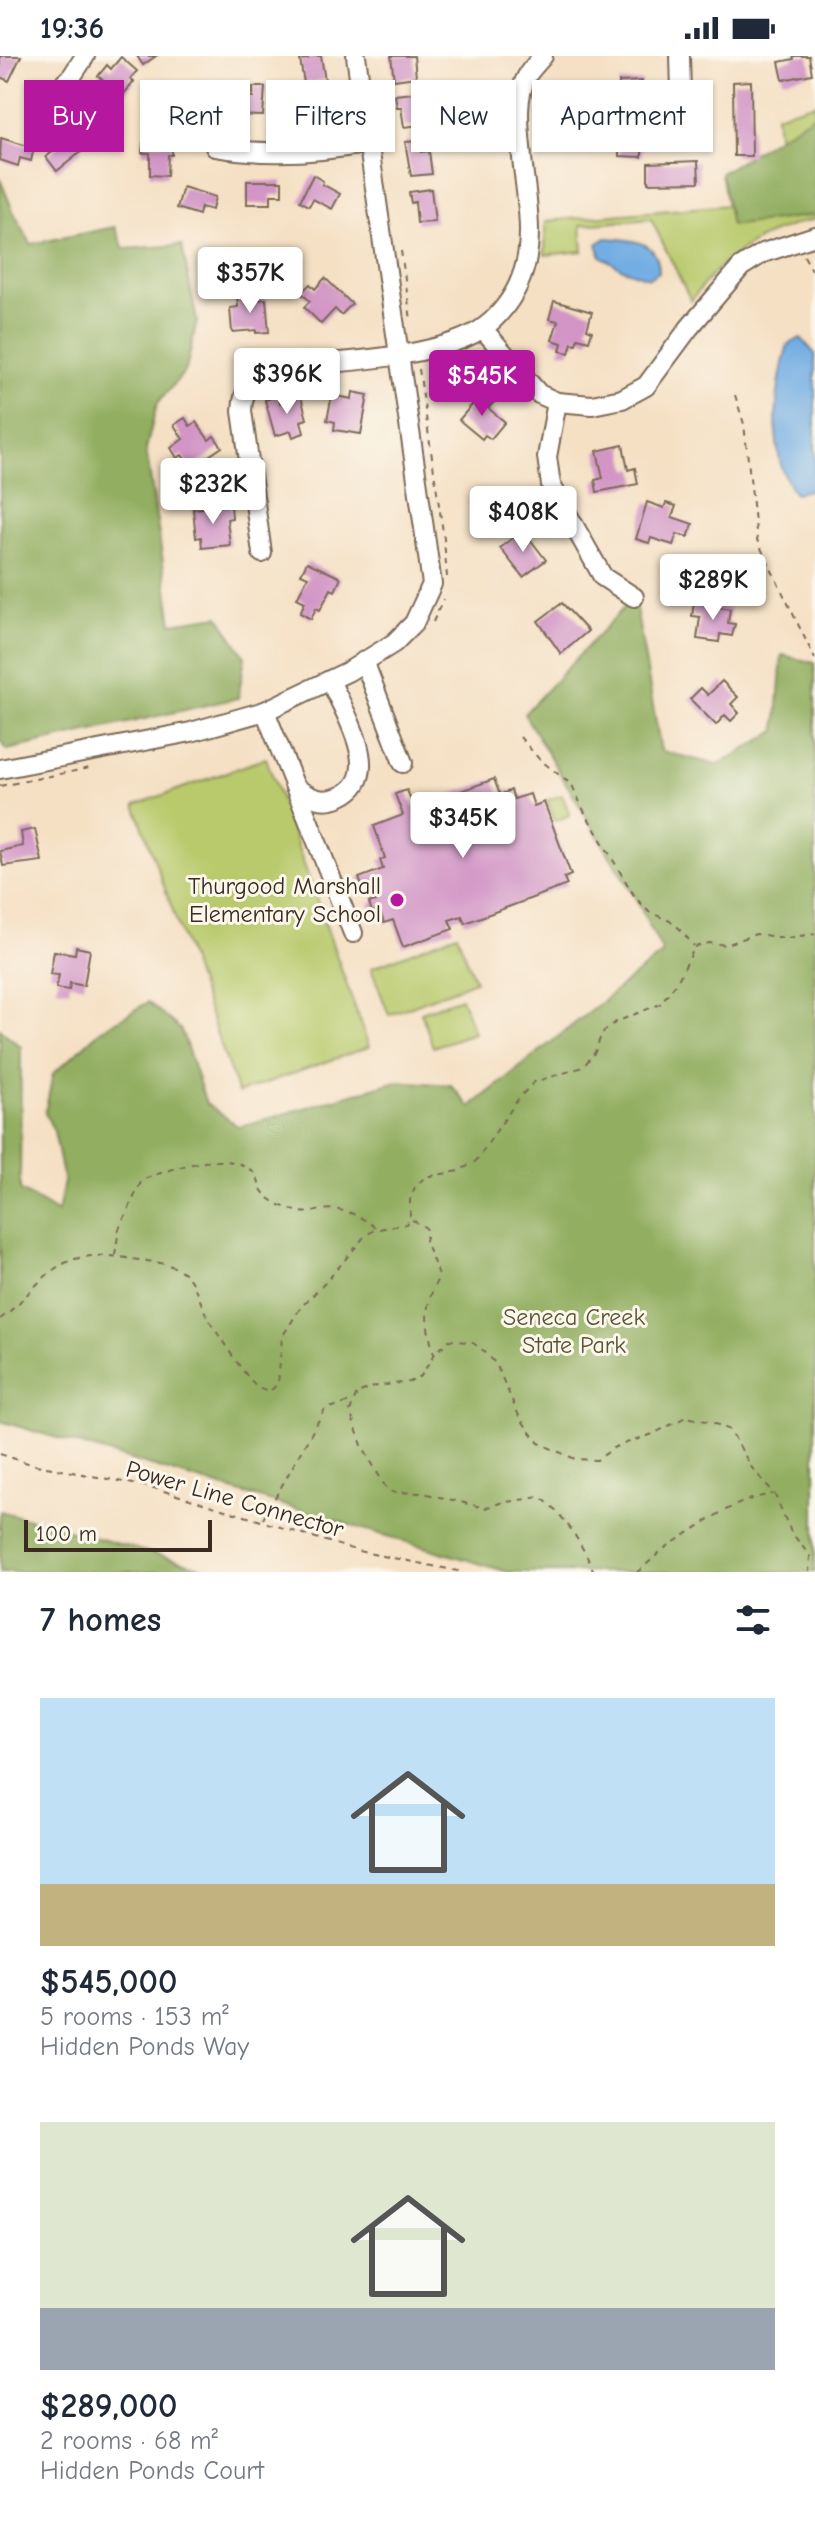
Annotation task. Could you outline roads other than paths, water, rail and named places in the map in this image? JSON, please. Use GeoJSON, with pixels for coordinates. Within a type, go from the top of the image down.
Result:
{"type":"FeatureCollection","features":[{"type":"Feature","properties":{"kind":"street"},"geometry":{"type":"LineString","coordinates":[[68,80],[85,56]]}},
{"type":"Feature","properties":{"kind":"street"},"geometry":{"type":"LineString","coordinates":[[356,56],[360,80]]}},
{"type":"Feature","properties":{"kind":"street"},"geometry":{"type":"LineString","coordinates":[[262,553],[242,411],[249,382],[273,367],[400,354],[460,341],[483,329],[509,301],[524,268],[530,231],[519,128],[521,93],[527,75],[543,56]]}},
{"type":"Feature","properties":{"kind":"street"},"geometry":{"type":"LineString","coordinates":[[680,56],[681,80]]}},
{"type":"Feature","properties":{"kind":"street"},"geometry":{"type":"LineString","coordinates":[[243,152],[294,152]]}},
{"type":"Feature","properties":{"kind":"street"},"geometry":{"type":"LineString","coordinates":[[0,769],[191,732],[265,711],[364,661],[394,643],[414,623],[432,584],[371,152]]}},
{"type":"Feature","properties":{"kind":"street"},"geometry":{"type":"LineString","coordinates":[[483,329],[539,394],[557,402],[592,405],[622,399],[646,386],[689,328],[741,267],[763,253],[815,236]]}},
{"type":"Feature","properties":{"kind":"street"},"geometry":{"type":"LineString","coordinates":[[557,402],[547,457],[551,485],[603,577],[634,597]]}},
{"type":"Feature","properties":{"kind":"street"},"geometry":{"type":"LineString","coordinates":[[364,661],[403,763]]}},
{"type":"Feature","properties":{"kind":"street"},"geometry":{"type":"LineString","coordinates":[[295,787],[315,799],[334,799],[347,793],[362,773],[360,749],[330,680]]}},
{"type":"Feature","properties":{"kind":"street"},"geometry":{"type":"LineString","coordinates":[[265,711],[353,933]]}},
{"type":"Feature","properties":{"kind":"water"},"geometry":{"type":"Polygon","coordinates":[[[606,238],[634,241],[649,248],[658,261],[659,272],[649,278],[623,269],[601,256],[597,244],[606,238]]]}},
{"type":"Feature","properties":{"kind":"water"},"geometry":{"type":"Polygon","coordinates":[[[801,338],[815,354],[815,489],[795,493],[780,460],[776,420],[788,344],[801,338]]]}},
{"type":"Feature","properties":{"kind":"place","name":"Thurgood Marshall Elementary School"},"geometry":{"type":"Point","coordinates":[397,900]}},
{"type":"Feature","properties":{"kind":"park label","name":"Seneca Creek State Park"},"geometry":{"type":"Point","coordinates":[574,1331]}}]}
